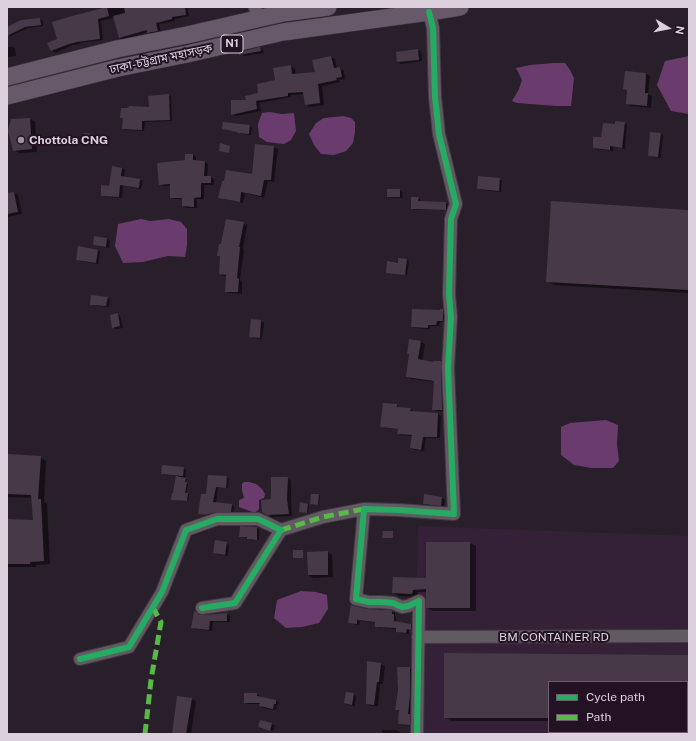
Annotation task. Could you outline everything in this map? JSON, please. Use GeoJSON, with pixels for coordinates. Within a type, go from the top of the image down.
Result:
{"type":"FeatureCollection","features":[{"type":"Feature","properties":{"kind":"highway","name":"ঢাকা-চট্টগ্রাম মহাসড়ক"},"geometry":{"type":"LineString","coordinates":[[7,77],[117,49],[187,35],[257,13],[283,13],[328,7]]}},
{"type":"Feature","properties":{"kind":"highway","name":"ঢাকা-চট্টগ্রাম মহাসড়ক"},"geometry":{"type":"LineString","coordinates":[[7,96],[118,68],[283,32],[460,7]]}},
{"type":"Feature","properties":{"kind":"street"},"geometry":{"type":"LineString","coordinates":[[202,608],[234,603],[281,530],[323,517],[364,509],[454,514],[448,367],[451,317],[448,294],[451,219],[456,204],[439,134],[434,97],[433,28],[429,12]]}},
{"type":"Feature","properties":{"kind":"street"},"geometry":{"type":"LineString","coordinates":[[364,509],[356,599],[369,602],[393,603],[402,607],[419,601],[417,734]]}},
{"type":"Feature","properties":{"kind":"street"},"geometry":{"type":"LineString","coordinates":[[80,660],[129,647],[162,592],[186,530],[217,518],[258,518],[281,530]]}},
{"type":"Feature","properties":{"kind":"street","name":"BM CONTAINER RD"},"geometry":{"type":"LineString","coordinates":[[418,637],[689,636]]}},
{"type":"Feature","properties":{"kind":"street"},"geometry":{"type":"LineString","coordinates":[[574,734],[689,733]]}},
{"type":"Feature","properties":{"kind":"shaded area"},"geometry":{"type":"Polygon","coordinates":[[[689,56],[689,114],[671,111],[657,85],[665,61],[689,56]]]}},
{"type":"Feature","properties":{"kind":"shaded area"},"geometry":{"type":"Polygon","coordinates":[[[565,63],[574,78],[571,106],[517,103],[512,101],[522,80],[516,68],[565,63]]]}},
{"type":"Feature","properties":{"kind":"shaded area"},"geometry":{"type":"Polygon","coordinates":[[[269,112],[282,114],[294,113],[296,131],[291,140],[284,144],[267,142],[259,137],[258,124],[262,113],[269,112]]]}},
{"type":"Feature","properties":{"kind":"shaded area"},"geometry":{"type":"Polygon","coordinates":[[[343,116],[351,118],[355,122],[353,143],[346,151],[334,155],[321,154],[314,145],[309,134],[316,123],[324,118],[343,116]]]}},
{"type":"Feature","properties":{"kind":"shaded area"},"geometry":{"type":"Polygon","coordinates":[[[141,219],[150,221],[169,219],[181,222],[187,229],[185,257],[168,256],[143,262],[123,263],[115,246],[118,224],[141,219]]]}},
{"type":"Feature","properties":{"kind":"shaded area"},"geometry":{"type":"Polygon","coordinates":[[[606,420],[618,425],[617,444],[619,461],[613,468],[592,468],[574,465],[561,455],[561,427],[570,423],[606,420]]]}},
{"type":"Feature","properties":{"kind":"shaded area"},"geometry":{"type":"Polygon","coordinates":[[[244,482],[256,484],[265,494],[264,498],[259,500],[259,509],[255,513],[239,507],[239,500],[244,498],[242,484],[244,482]]]}},
{"type":"Feature","properties":{"kind":"shaded area"},"geometry":{"type":"Polygon","coordinates":[[[418,526],[689,536],[689,734],[413,734],[418,526]]]}},
{"type":"Feature","properties":{"kind":"shaded area"},"geometry":{"type":"Polygon","coordinates":[[[301,591],[316,592],[327,595],[328,609],[319,623],[302,627],[286,628],[274,618],[277,600],[301,591]]]}},
{"type":"Feature","properties":{"kind":"building"},"geometry":{"type":"Polygon","coordinates":[[[107,7],[109,16],[98,19],[100,39],[77,42],[51,51],[47,43],[57,39],[52,22],[107,7]]]}},
{"type":"Feature","properties":{"kind":"building"},"geometry":{"type":"Polygon","coordinates":[[[124,7],[185,7],[186,15],[172,17],[172,19],[156,23],[158,31],[147,33],[147,30],[119,38],[113,16],[125,13],[124,7]]]}},
{"type":"Feature","properties":{"kind":"building"},"geometry":{"type":"Polygon","coordinates":[[[40,18],[41,25],[25,27],[7,36],[7,27],[21,20],[40,18]]]}},
{"type":"Feature","properties":{"kind":"building"},"geometry":{"type":"Polygon","coordinates":[[[260,47],[261,51],[239,55],[239,52],[260,47]]]}},
{"type":"Feature","properties":{"kind":"building"},"geometry":{"type":"Polygon","coordinates":[[[418,49],[419,60],[397,62],[396,52],[418,49]]]}},
{"type":"Feature","properties":{"kind":"building"},"geometry":{"type":"Polygon","coordinates":[[[331,56],[334,68],[340,67],[342,77],[336,78],[337,80],[318,84],[320,103],[305,105],[303,92],[288,93],[288,96],[256,101],[257,109],[231,115],[231,100],[246,100],[245,96],[258,93],[257,84],[275,80],[273,68],[291,65],[292,74],[315,72],[312,60],[331,56]]]}},
{"type":"Feature","properties":{"kind":"building"},"geometry":{"type":"Polygon","coordinates":[[[625,71],[646,73],[645,93],[648,93],[647,106],[626,104],[627,90],[623,89],[625,71]]]}},
{"type":"Feature","properties":{"kind":"building"},"geometry":{"type":"Polygon","coordinates":[[[169,94],[170,120],[142,121],[142,130],[122,129],[123,118],[120,118],[121,108],[128,108],[129,106],[149,107],[148,96],[169,94]]]}},
{"type":"Feature","properties":{"kind":"building","name":"Chottola CNG"},"geometry":{"type":"Polygon","coordinates":[[[30,118],[32,149],[13,151],[8,131],[11,119],[30,118]]]}},
{"type":"Feature","properties":{"kind":"building"},"geometry":{"type":"Polygon","coordinates":[[[615,121],[625,122],[622,148],[610,146],[610,150],[593,148],[593,137],[601,137],[603,123],[615,124],[615,121]]]}},
{"type":"Feature","properties":{"kind":"building"},"geometry":{"type":"Polygon","coordinates":[[[223,122],[250,125],[249,134],[237,133],[222,129],[223,122]]]}},
{"type":"Feature","properties":{"kind":"building"},"geometry":{"type":"Polygon","coordinates":[[[650,132],[661,133],[658,157],[648,156],[650,132]]]}},
{"type":"Feature","properties":{"kind":"building"},"geometry":{"type":"Polygon","coordinates":[[[84,133],[94,134],[93,142],[83,140],[84,133]]]}},
{"type":"Feature","properties":{"kind":"building"},"geometry":{"type":"Polygon","coordinates":[[[220,143],[230,146],[229,153],[219,151],[220,143]]]}},
{"type":"Feature","properties":{"kind":"building"},"geometry":{"type":"Polygon","coordinates":[[[255,144],[274,146],[271,180],[264,180],[261,196],[241,192],[240,202],[218,198],[226,170],[252,174],[255,144]]]}},
{"type":"Feature","properties":{"kind":"building"},"geometry":{"type":"Polygon","coordinates":[[[185,154],[193,154],[193,160],[205,161],[204,176],[211,176],[211,183],[201,183],[201,197],[194,198],[194,207],[182,206],[182,198],[170,198],[170,184],[159,185],[157,163],[185,160],[185,154]]]}},
{"type":"Feature","properties":{"kind":"building"},"geometry":{"type":"Polygon","coordinates":[[[112,166],[122,168],[121,176],[140,179],[139,188],[120,185],[119,197],[101,196],[101,185],[109,186],[112,166]]]}},
{"type":"Feature","properties":{"kind":"building"},"geometry":{"type":"Polygon","coordinates":[[[478,176],[500,178],[499,191],[477,189],[478,176]]]}},
{"type":"Feature","properties":{"kind":"building"},"geometry":{"type":"Polygon","coordinates":[[[387,189],[400,189],[400,197],[387,197],[387,189]]]}},
{"type":"Feature","properties":{"kind":"building"},"geometry":{"type":"Polygon","coordinates":[[[14,192],[18,212],[7,214],[7,193],[14,192]]]}},
{"type":"Feature","properties":{"kind":"building"},"geometry":{"type":"Polygon","coordinates":[[[411,197],[419,197],[418,201],[446,202],[446,210],[411,209],[411,197]]]}},
{"type":"Feature","properties":{"kind":"building"},"geometry":{"type":"Polygon","coordinates":[[[551,201],[689,210],[689,290],[546,282],[551,201]]]}},
{"type":"Feature","properties":{"kind":"building"},"geometry":{"type":"Polygon","coordinates":[[[226,219],[244,222],[239,247],[237,278],[239,279],[238,292],[225,292],[226,275],[219,274],[220,256],[217,256],[226,219]]]}},
{"type":"Feature","properties":{"kind":"building"},"geometry":{"type":"Polygon","coordinates":[[[94,236],[107,238],[106,247],[93,245],[94,236]]]}},
{"type":"Feature","properties":{"kind":"building"},"geometry":{"type":"Polygon","coordinates":[[[78,246],[98,250],[96,263],[76,260],[78,246]]]}},
{"type":"Feature","properties":{"kind":"building"},"geometry":{"type":"Polygon","coordinates":[[[398,258],[407,259],[405,275],[386,273],[387,261],[398,263],[398,258]]]}},
{"type":"Feature","properties":{"kind":"building"},"geometry":{"type":"Polygon","coordinates":[[[91,295],[108,297],[106,306],[90,305],[91,295]]]}},
{"type":"Feature","properties":{"kind":"building"},"geometry":{"type":"Polygon","coordinates":[[[412,309],[443,309],[443,321],[437,321],[436,325],[428,325],[428,328],[411,327],[412,309]]]}},
{"type":"Feature","properties":{"kind":"building"},"geometry":{"type":"Polygon","coordinates":[[[118,313],[120,326],[112,328],[110,315],[118,313]]]}},
{"type":"Feature","properties":{"kind":"building"},"geometry":{"type":"Polygon","coordinates":[[[251,319],[261,320],[260,338],[249,337],[251,319]]]}},
{"type":"Feature","properties":{"kind":"building"},"geometry":{"type":"Polygon","coordinates":[[[409,339],[421,341],[418,359],[433,362],[441,361],[442,410],[432,410],[434,381],[406,377],[409,339]]]}},
{"type":"Feature","properties":{"kind":"building"},"geometry":{"type":"Polygon","coordinates":[[[383,403],[397,404],[397,407],[411,408],[410,411],[438,413],[437,437],[423,437],[421,450],[410,448],[412,435],[397,434],[398,429],[380,427],[383,403]]]}},
{"type":"Feature","properties":{"kind":"building"},"geometry":{"type":"Polygon","coordinates":[[[7,454],[41,456],[38,499],[41,499],[44,561],[30,562],[30,564],[7,564],[7,519],[33,520],[31,495],[7,494],[7,454]]]}},
{"type":"Feature","properties":{"kind":"building"},"geometry":{"type":"Polygon","coordinates":[[[162,465],[184,467],[183,476],[161,474],[162,465]]]}},
{"type":"Feature","properties":{"kind":"building"},"geometry":{"type":"Polygon","coordinates":[[[208,475],[227,476],[226,488],[216,487],[213,502],[232,504],[231,512],[217,512],[205,515],[198,514],[201,494],[206,494],[208,475]]]}},
{"type":"Feature","properties":{"kind":"building"},"geometry":{"type":"Polygon","coordinates":[[[176,476],[186,478],[185,482],[187,482],[185,493],[188,493],[187,501],[171,500],[176,476]]]}},
{"type":"Feature","properties":{"kind":"building"},"geometry":{"type":"Polygon","coordinates":[[[271,477],[288,477],[287,499],[289,514],[267,515],[262,512],[261,500],[271,499],[271,477]]]}},
{"type":"Feature","properties":{"kind":"building"},"geometry":{"type":"Polygon","coordinates":[[[311,494],[319,494],[318,505],[310,504],[311,494]]]}},
{"type":"Feature","properties":{"kind":"building"},"geometry":{"type":"Polygon","coordinates":[[[424,494],[442,497],[441,506],[423,504],[424,494]]]}},
{"type":"Feature","properties":{"kind":"building"},"geometry":{"type":"Polygon","coordinates":[[[300,502],[308,504],[307,513],[299,512],[300,502]]]}},
{"type":"Feature","properties":{"kind":"building"},"geometry":{"type":"Polygon","coordinates":[[[240,526],[257,527],[257,540],[247,539],[247,537],[239,537],[240,526]]]}},
{"type":"Feature","properties":{"kind":"building"},"geometry":{"type":"Polygon","coordinates":[[[383,531],[393,531],[393,538],[382,538],[383,531]]]}},
{"type":"Feature","properties":{"kind":"building"},"geometry":{"type":"Polygon","coordinates":[[[215,540],[227,542],[225,555],[213,553],[215,540]]]}},
{"type":"Feature","properties":{"kind":"building"},"geometry":{"type":"Polygon","coordinates":[[[426,542],[470,542],[470,608],[426,608],[426,589],[413,590],[412,594],[392,593],[393,577],[426,578],[426,542]]]}},
{"type":"Feature","properties":{"kind":"building"},"geometry":{"type":"Polygon","coordinates":[[[293,550],[303,550],[303,558],[293,558],[293,550]]]}},
{"type":"Feature","properties":{"kind":"building"},"geometry":{"type":"Polygon","coordinates":[[[328,551],[328,575],[308,575],[307,552],[328,551]]]}},
{"type":"Feature","properties":{"kind":"building"},"geometry":{"type":"Polygon","coordinates":[[[351,604],[367,609],[391,610],[392,614],[394,614],[394,621],[411,624],[411,630],[407,629],[406,633],[396,632],[396,628],[375,627],[375,622],[357,620],[357,624],[348,623],[351,604]]]}},
{"type":"Feature","properties":{"kind":"building"},"geometry":{"type":"Polygon","coordinates":[[[194,611],[199,615],[227,613],[227,621],[210,621],[209,630],[191,628],[194,611]]]}},
{"type":"Feature","properties":{"kind":"building"},"geometry":{"type":"Polygon","coordinates":[[[444,653],[689,655],[689,682],[548,681],[548,718],[444,718],[444,653]]]}},
{"type":"Feature","properties":{"kind":"building"},"geometry":{"type":"Polygon","coordinates":[[[367,661],[381,663],[374,705],[366,704],[367,661]]]}},
{"type":"Feature","properties":{"kind":"building"},"geometry":{"type":"Polygon","coordinates":[[[397,667],[410,667],[408,714],[410,714],[410,725],[398,724],[399,710],[395,710],[398,690],[397,667]]]}},
{"type":"Feature","properties":{"kind":"building"},"geometry":{"type":"Polygon","coordinates":[[[346,692],[354,693],[352,705],[344,703],[346,692]]]}},
{"type":"Feature","properties":{"kind":"building"},"geometry":{"type":"Polygon","coordinates":[[[244,693],[257,693],[257,696],[276,700],[276,704],[274,704],[273,709],[259,706],[260,703],[244,703],[244,693]]]}},
{"type":"Feature","properties":{"kind":"building"},"geometry":{"type":"Polygon","coordinates":[[[177,696],[192,698],[186,734],[172,734],[177,696]]]}},
{"type":"Feature","properties":{"kind":"building"},"geometry":{"type":"Polygon","coordinates":[[[260,720],[272,723],[270,731],[258,727],[260,720]]]}},
{"type":"Feature","properties":{"kind":"marked path"},"geometry":{"type":"LineString","coordinates":[[281,530],[323,517],[364,509]]}},
{"type":"Feature","properties":{"kind":"marked path"},"geometry":{"type":"LineString","coordinates":[[145,734],[151,680],[161,622],[153,608]]}},
{"type":"Feature","properties":{"kind":"cycle path"},"geometry":{"type":"LineString","coordinates":[[417,734],[419,601],[402,607],[393,603],[369,602],[356,599],[364,509],[454,514],[448,367],[451,317],[449,294],[451,219],[456,204],[439,134],[435,97],[433,28],[429,12]]}},
{"type":"Feature","properties":{"kind":"cycle path"},"geometry":{"type":"LineString","coordinates":[[80,659],[129,647],[162,592],[186,530],[217,519],[258,519],[281,530],[235,603],[202,608]]}},
{"type":"Feature","properties":{"kind":"place","name":"Chottola CNG"},"geometry":{"type":"Point","coordinates":[21,140]}}]}
